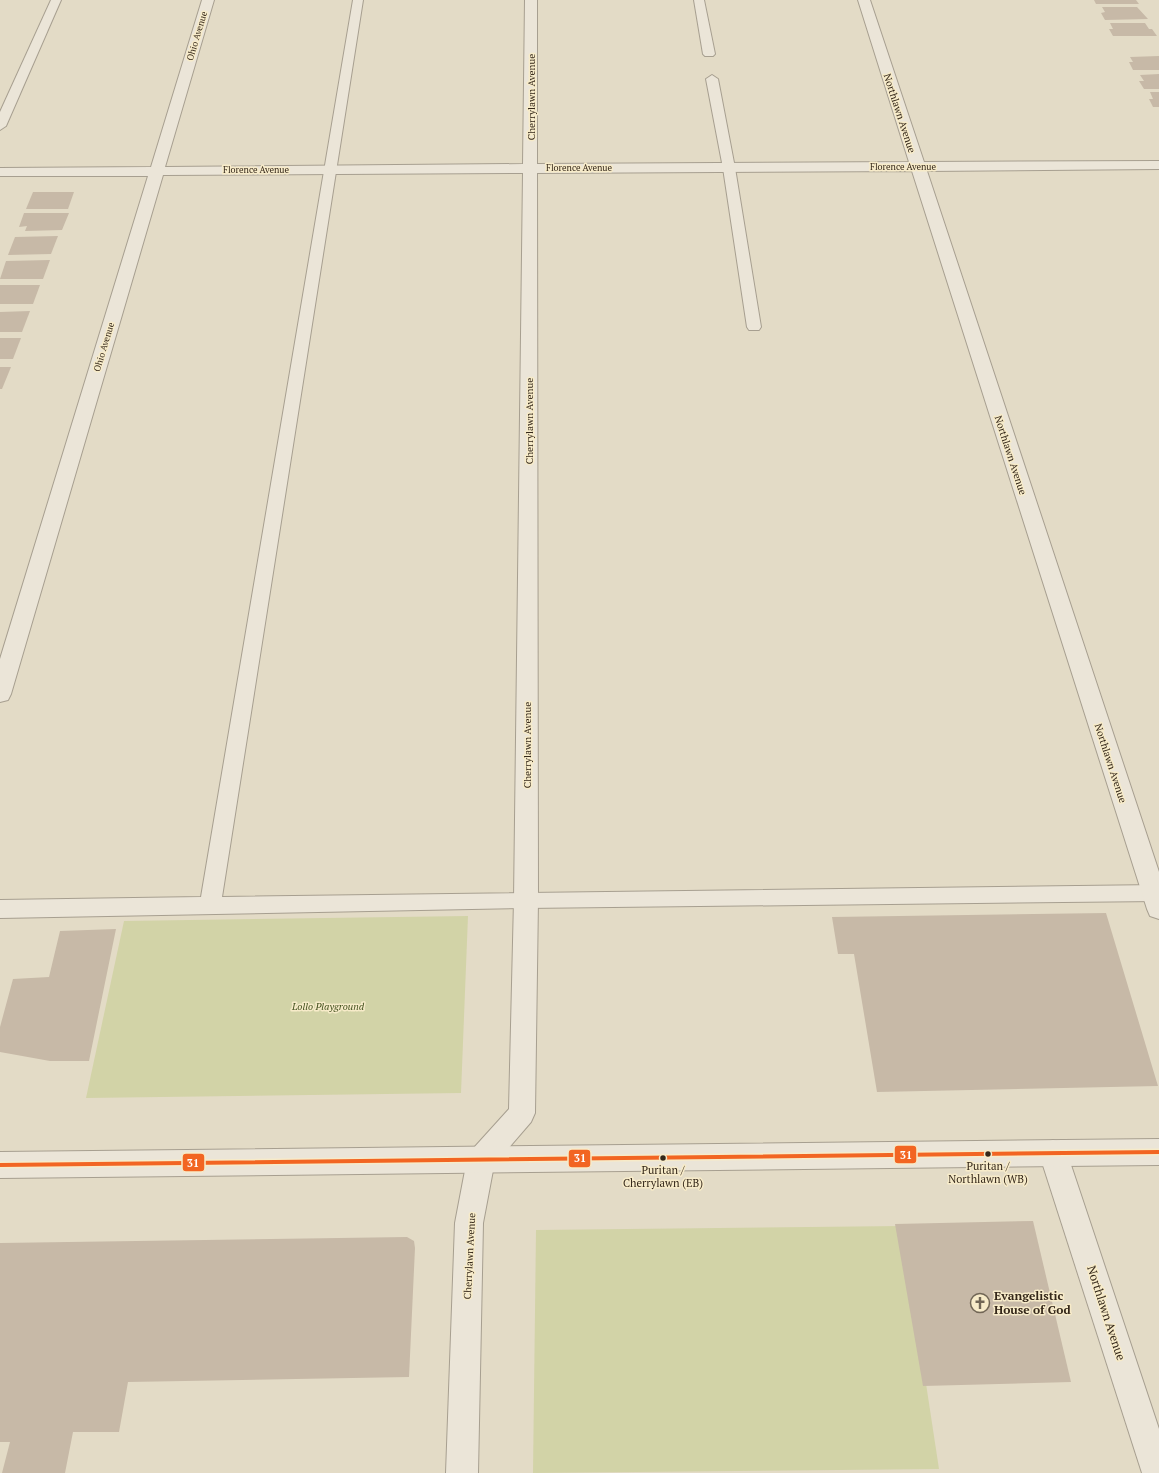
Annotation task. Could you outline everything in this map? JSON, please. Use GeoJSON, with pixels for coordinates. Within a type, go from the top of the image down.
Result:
{"type":"FeatureCollection","features":[{"type":"Feature","properties":{"kind":"street","name":"Ohio Avenue"},"geometry":{"type":"LineString","coordinates":[[0,694],[208,0]]}},
{"type":"Feature","properties":{"kind":"street","name":"Cherrylawn Avenue"},"geometry":{"type":"LineString","coordinates":[[462,1473],[469,1223],[481,1160],[522,1113],[526,900],[532,0]]}},
{"type":"Feature","properties":{"kind":"street","name":"Northlawn Avenue"},"geometry":{"type":"LineString","coordinates":[[864,0],[917,167],[1157,899]]}},
{"type":"Feature","properties":{"kind":"street","name":"Florence Avenue"},"geometry":{"type":"LineString","coordinates":[[0,172],[1159,165]]}},
{"type":"Feature","properties":{"kind":"street"},"geometry":{"type":"LineString","coordinates":[[0,1165],[1159,1152]]}},
{"type":"Feature","properties":{"kind":"street","name":"Northlawn Avenue"},"geometry":{"type":"LineString","coordinates":[[1053,1153],[1158,1473]]}},
{"type":"Feature","properties":{"kind":"lane"},"geometry":{"type":"LineString","coordinates":[[0,126],[56,0]]}},
{"type":"Feature","properties":{"kind":"lane"},"geometry":{"type":"LineString","coordinates":[[210,905],[358,0]]}},
{"type":"Feature","properties":{"kind":"lane"},"geometry":{"type":"LineString","coordinates":[[699,0],[709,54]]}},
{"type":"Feature","properties":{"kind":"lane"},"geometry":{"type":"LineString","coordinates":[[712,79],[729,168],[754,327]]}},
{"type":"Feature","properties":{"kind":"lane"},"geometry":{"type":"LineString","coordinates":[[0,908],[526,900],[1157,899]]}},
{"type":"Feature","properties":{"kind":"green space","name":"Lollo Playground"},"geometry":{"type":"Polygon","coordinates":[[[468,916],[461,1093],[86,1098],[124,921],[468,916]]]}},
{"type":"Feature","properties":{"kind":"green space"},"geometry":{"type":"Polygon","coordinates":[[[902,1226],[939,1469],[533,1473],[536,1230],[902,1226]]]}},
{"type":"Feature","properties":{"kind":"building"},"geometry":{"type":"Polygon","coordinates":[[[1094,0],[1136,0],[1139,4],[1096,4],[1094,0]]]}},
{"type":"Feature","properties":{"kind":"building"},"geometry":{"type":"Polygon","coordinates":[[[1102,7],[1137,7],[1148,19],[1105,20],[1101,13],[1105,12],[1102,7]]]}},
{"type":"Feature","properties":{"kind":"building"},"geometry":{"type":"Polygon","coordinates":[[[1110,23],[1145,23],[1157,36],[1113,36],[1109,29],[1113,29],[1110,23]]]}},
{"type":"Feature","properties":{"kind":"building"},"geometry":{"type":"Polygon","coordinates":[[[1159,56],[1159,70],[1133,70],[1129,62],[1133,62],[1130,57],[1159,56]]]}},
{"type":"Feature","properties":{"kind":"building"},"geometry":{"type":"Polygon","coordinates":[[[1159,74],[1159,89],[1144,89],[1139,81],[1144,81],[1140,75],[1159,74]]]}},
{"type":"Feature","properties":{"kind":"building"},"geometry":{"type":"Polygon","coordinates":[[[1150,92],[1159,92],[1159,107],[1153,107],[1149,99],[1153,99],[1150,92]]]}},
{"type":"Feature","properties":{"kind":"building"},"geometry":{"type":"Polygon","coordinates":[[[33,192],[74,192],[68,209],[26,209],[33,192]]]}},
{"type":"Feature","properties":{"kind":"building"},"geometry":{"type":"Polygon","coordinates":[[[24,213],[69,213],[62,230],[25,231],[27,226],[19,227],[24,213]]]}},
{"type":"Feature","properties":{"kind":"building"},"geometry":{"type":"Polygon","coordinates":[[[58,236],[51,254],[8,255],[15,237],[58,236]]]}},
{"type":"Feature","properties":{"kind":"building"},"geometry":{"type":"Polygon","coordinates":[[[50,260],[43,279],[0,279],[6,261],[50,260]]]}},
{"type":"Feature","properties":{"kind":"building"},"geometry":{"type":"Polygon","coordinates":[[[0,285],[40,285],[33,304],[0,304],[0,285]]]}},
{"type":"Feature","properties":{"kind":"building"},"geometry":{"type":"Polygon","coordinates":[[[30,311],[22,332],[0,332],[0,312],[30,311]]]}},
{"type":"Feature","properties":{"kind":"building"},"geometry":{"type":"Polygon","coordinates":[[[0,338],[21,338],[13,359],[0,359],[0,338]]]}},
{"type":"Feature","properties":{"kind":"building"},"geometry":{"type":"Polygon","coordinates":[[[0,367],[11,367],[2,389],[0,389],[0,367]]]}},
{"type":"Feature","properties":{"kind":"building"},"geometry":{"type":"Polygon","coordinates":[[[1106,913],[1158,1086],[877,1092],[854,954],[838,954],[832,917],[1106,913]]]}},
{"type":"Feature","properties":{"kind":"building"},"geometry":{"type":"Polygon","coordinates":[[[116,929],[89,1061],[50,1061],[0,1052],[0,1027],[13,979],[49,977],[60,931],[116,929]]]}},
{"type":"Feature","properties":{"kind":"building","name":"Evangelistic House of God"},"geometry":{"type":"Polygon","coordinates":[[[1033,1221],[1071,1382],[923,1386],[895,1224],[1033,1221]]]}},
{"type":"Feature","properties":{"kind":"building"},"geometry":{"type":"Polygon","coordinates":[[[407,1237],[414,1241],[415,1248],[409,1377],[128,1382],[119,1432],[73,1432],[65,1473],[2,1473],[10,1442],[0,1442],[0,1243],[407,1237]]]}},
{"type":"Feature","properties":{"kind":"transit line","name":"31"},"geometry":{"type":"LineString","coordinates":[[0,1165],[1159,1152]]}},
{"type":"Feature","properties":{"kind":"place","name":"Puritan / Northlawn (WB)"},"geometry":{"type":"Point","coordinates":[988,1154]}},
{"type":"Feature","properties":{"kind":"place","name":"Puritan / Cherrylawn (EB)"},"geometry":{"type":"Point","coordinates":[663,1158]}},
{"type":"Feature","properties":{"kind":"place","name":"Evangelistic House of God"},"geometry":{"type":"Point","coordinates":[980,1303]}}]}
